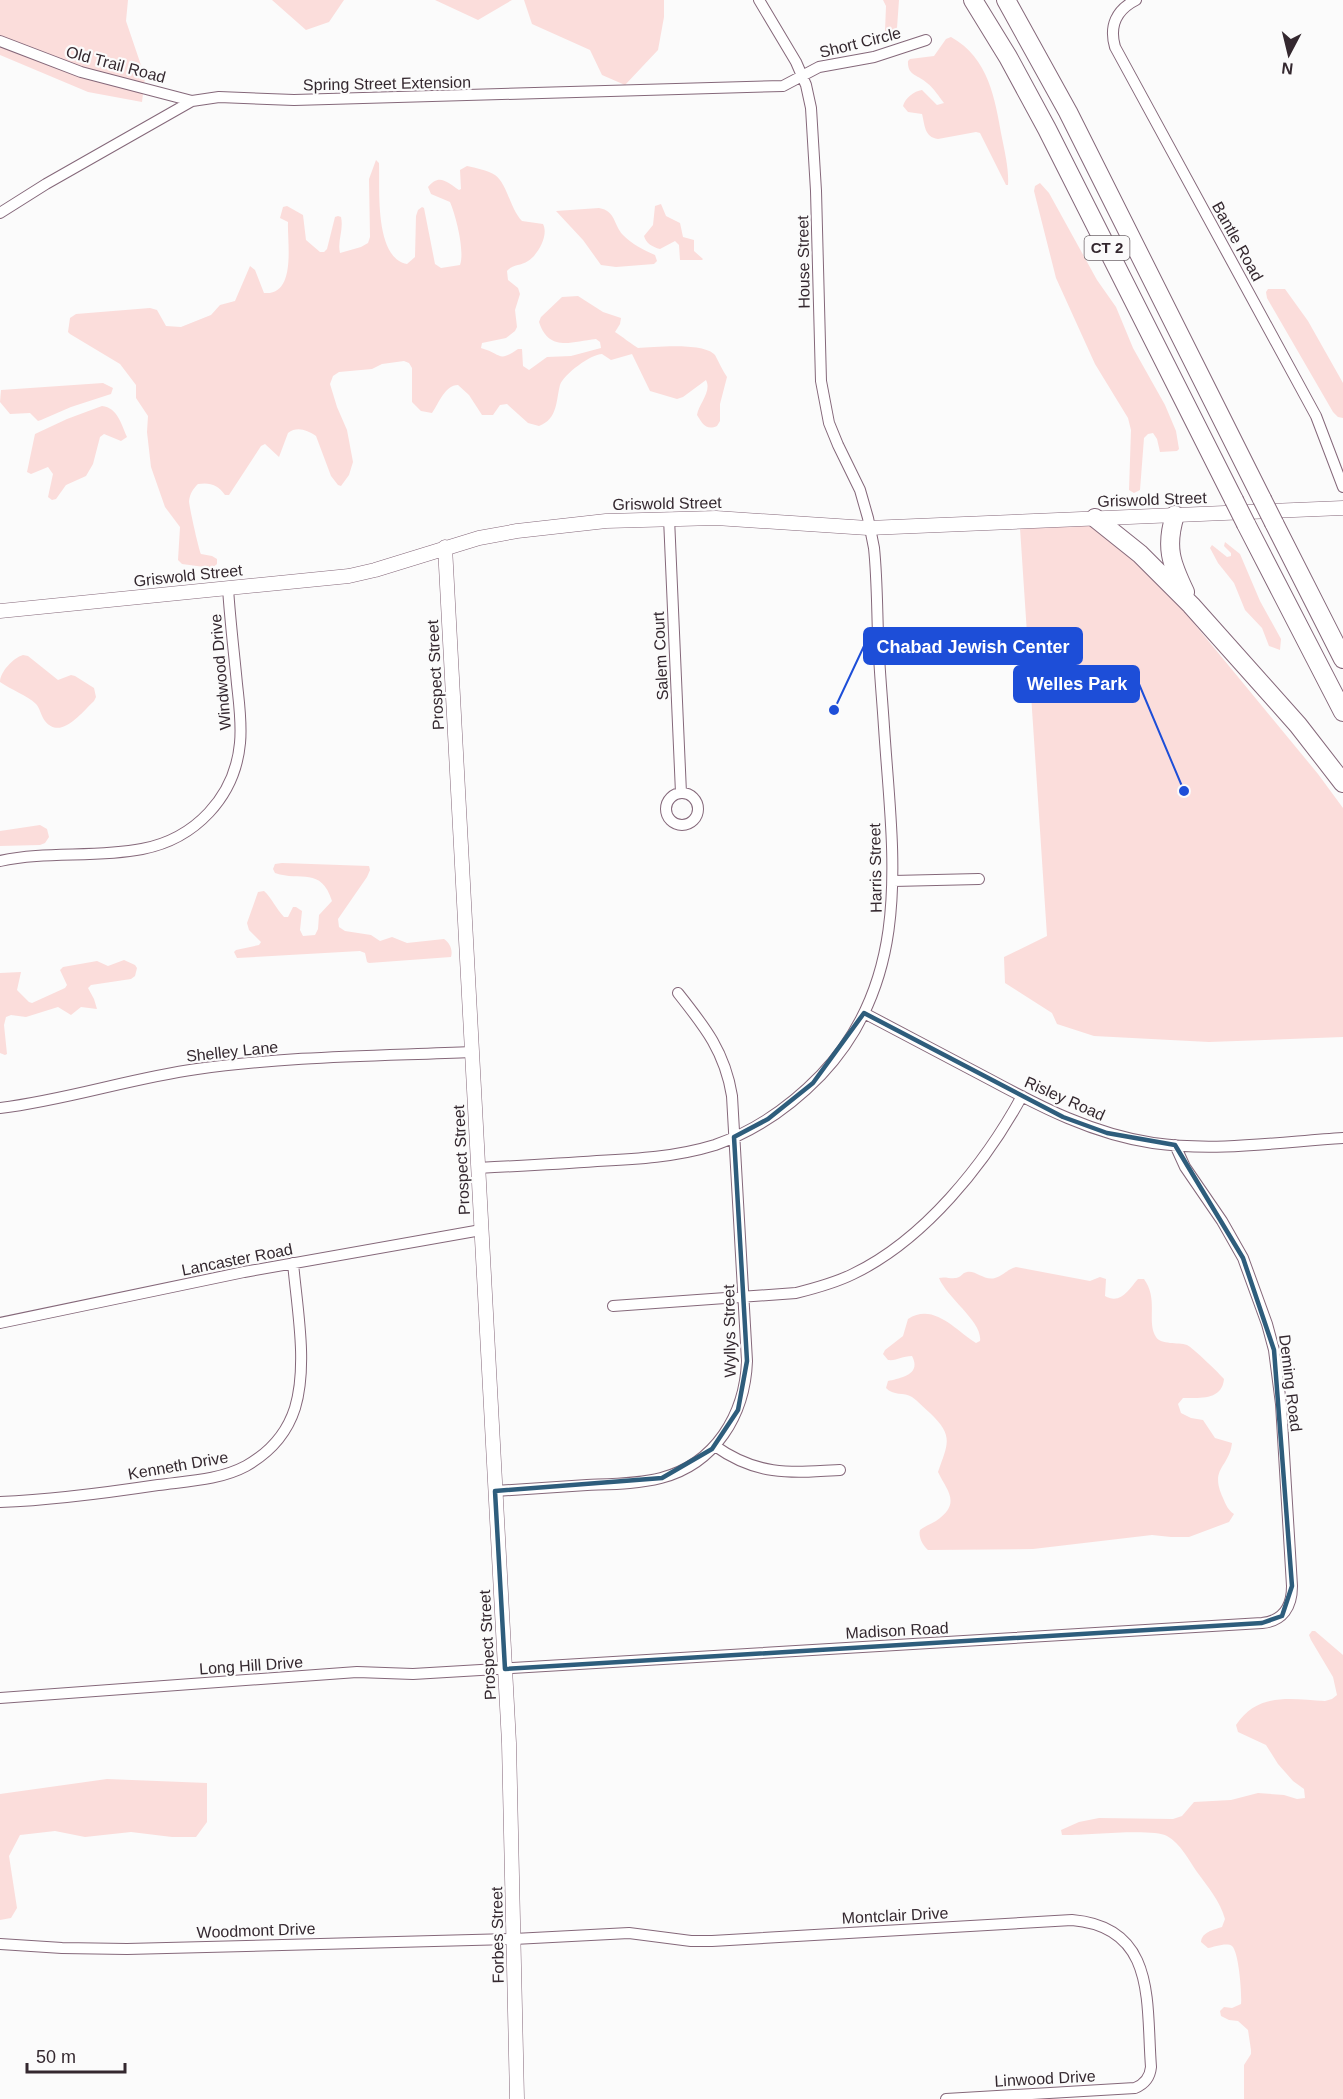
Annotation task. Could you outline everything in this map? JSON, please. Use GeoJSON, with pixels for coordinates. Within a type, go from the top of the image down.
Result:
{"type":"FeatureCollection","features":[{"type":"Feature","properties":{"kind":"highway","name":"CT 2"},"geometry":{"type":"LineString","coordinates":[[973,0],[1043,121],[1343,712]]}},
{"type":"Feature","properties":{"kind":"highway","name":"CT 2"},"geometry":{"type":"LineString","coordinates":[[1006,0],[1068,112],[1343,658]]}},
{"type":"Feature","properties":{"kind":"highway"},"geometry":{"type":"LineString","coordinates":[[1175,515],[1169,552],[1191,605]]}},
{"type":"Feature","properties":{"kind":"highway"},"geometry":{"type":"LineString","coordinates":[[1095,518],[1140,554],[1191,605],[1306,735],[1343,783]]}},
{"type":"Feature","properties":{"kind":"main road","name":"Griswold Street"},"geometry":{"type":"LineString","coordinates":[[0,611],[362,573],[479,538],[517,531],[606,521],[669,518],[735,519],[870,528],[1343,508]]}},
{"type":"Feature","properties":{"kind":"main road","name":"Prospect Street"},"geometry":{"type":"LineString","coordinates":[[445,547],[510,1771]]}},
{"type":"Feature","properties":{"kind":"main road","name":"Forbes Street"},"geometry":{"type":"LineString","coordinates":[[510,1771],[517,2099]]}},
{"type":"Feature","properties":{"kind":"street","name":"House Street"},"geometry":{"type":"LineString","coordinates":[[759,0],[788,47],[809,95],[813,124],[820,365],[823,396],[833,434],[860,490],[870,528]]}},
{"type":"Feature","properties":{"kind":"street","name":"Bantle Road"},"geometry":{"type":"LineString","coordinates":[[1136,0],[1120,11],[1114,20],[1112,31],[1115,47],[1308,401],[1343,487]]}},
{"type":"Feature","properties":{"kind":"street","name":"Short Circle"},"geometry":{"type":"LineString","coordinates":[[802,76],[819,67],[873,57],[926,40]]}},
{"type":"Feature","properties":{"kind":"street","name":"Old Trail Road"},"geometry":{"type":"LineString","coordinates":[[0,41],[81,72],[192,100]]}},
{"type":"Feature","properties":{"kind":"street","name":"Spring Street Extension"},"geometry":{"type":"LineString","coordinates":[[0,213],[192,100],[219,97],[294,100],[783,86],[802,76]]}},
{"type":"Feature","properties":{"kind":"street","name":"Salem Court"},"geometry":{"type":"LineString","coordinates":[[669,518],[681,793]]}},
{"type":"Feature","properties":{"kind":"street","name":"Harris Street"},"geometry":{"type":"LineString","coordinates":[[478,1168],[660,1157],[698,1150],[734,1137],[776,1114],[813,1083],[843,1049],[875,990],[887,948],[892,907],[893,881],[876,573],[870,528]]}},
{"type":"Feature","properties":{"kind":"street","name":"Windwood Drive"},"geometry":{"type":"LineString","coordinates":[[0,861],[153,847],[186,832],[214,808],[235,770],[240,743],[240,717],[228,588]]}},
{"type":"Feature","properties":{"kind":"street"},"geometry":{"type":"LineString","coordinates":[[893,881],[979,879]]}},
{"type":"Feature","properties":{"kind":"street","name":"Wyllys Street"},"geometry":{"type":"LineString","coordinates":[[495,1491],[650,1480],[684,1469],[715,1446],[733,1421],[745,1386],[747,1361],[732,1096],[723,1060],[706,1029],[678,993]]}},
{"type":"Feature","properties":{"kind":"street","name":"Risley Road"},"geometry":{"type":"LineString","coordinates":[[864,1013],[1063,1117],[1107,1133],[1152,1143],[1222,1146],[1343,1138]]}},
{"type":"Feature","properties":{"kind":"street","name":"Shelley Lane"},"geometry":{"type":"LineString","coordinates":[[0,1108],[38,1102],[174,1072],[219,1066],[282,1060],[472,1052]]}},
{"type":"Feature","properties":{"kind":"street"},"geometry":{"type":"LineString","coordinates":[[612,1306],[786,1294],[816,1288],[853,1274],[888,1253],[926,1221],[959,1187],[995,1142],[1022,1096]]}},
{"type":"Feature","properties":{"kind":"street","name":"Deming Road"},"geometry":{"type":"LineString","coordinates":[[1175,1145],[1185,1167],[1222,1221],[1243,1258],[1259,1298],[1274,1350],[1281,1404],[1292,1587],[1287,1611]]}},
{"type":"Feature","properties":{"kind":"street","name":"Lancaster Road"},"geometry":{"type":"LineString","coordinates":[[0,1323],[293,1263],[481,1230]]}},
{"type":"Feature","properties":{"kind":"street","name":"Kenneth Drive"},"geometry":{"type":"LineString","coordinates":[[0,1502],[72,1497],[209,1478],[234,1472],[265,1453],[280,1437],[288,1424],[299,1390],[300,1350],[293,1263]]}},
{"type":"Feature","properties":{"kind":"street"},"geometry":{"type":"LineString","coordinates":[[715,1446],[740,1462],[766,1471],[792,1473],[840,1470]]}},
{"type":"Feature","properties":{"kind":"street","name":"Madison Road"},"geometry":{"type":"LineString","coordinates":[[505,1669],[1262,1623],[1277,1620],[1287,1611]]}},
{"type":"Feature","properties":{"kind":"street","name":"Long Hill Drive"},"geometry":{"type":"LineString","coordinates":[[0,1698],[357,1672],[413,1674],[505,1669]]}},
{"type":"Feature","properties":{"kind":"street","name":"Montclair Drive"},"geometry":{"type":"LineString","coordinates":[[514,1939],[629,1933],[691,1941],[712,1941],[1062,1920],[1093,1923],[1111,1931],[1127,1944],[1143,1971],[1151,2067],[1149,2078],[1145,2082]]}},
{"type":"Feature","properties":{"kind":"street","name":"Woodmont Drive"},"geometry":{"type":"LineString","coordinates":[[0,1944],[127,1949],[514,1939]]}},
{"type":"Feature","properties":{"kind":"street","name":"Linwood Drive"},"geometry":{"type":"LineString","coordinates":[[946,2099],[1135,2088],[1145,2082]]}},
{"type":"Feature","properties":{"kind":"highlighted area"},"geometry":{"type":"Polygon","coordinates":[[[864,1013],[1063,1117],[1107,1133],[1175,1145],[1243,1258],[1274,1350],[1292,1586],[1282,1616],[1262,1623],[505,1669],[495,1491],[662,1478],[712,1449],[738,1410],[747,1361],[734,1137],[768,1119],[813,1083],[864,1013]]]}},
{"type":"Feature","properties":{"kind":"shaded area"},"geometry":{"type":"Polygon","coordinates":[[[0,0],[128,0],[126,21],[145,77],[142,102],[88,92],[0,55],[0,0]]]}},
{"type":"Feature","properties":{"kind":"shaded area"},"geometry":{"type":"Polygon","coordinates":[[[272,0],[344,0],[329,22],[306,30],[272,0]]]}},
{"type":"Feature","properties":{"kind":"shaded area"},"geometry":{"type":"Polygon","coordinates":[[[435,0],[512,0],[478,20],[435,0]]]}},
{"type":"Feature","properties":{"kind":"shaded area"},"geometry":{"type":"Polygon","coordinates":[[[524,0],[664,0],[664,17],[658,50],[625,85],[602,75],[590,50],[532,24],[524,0]]]}},
{"type":"Feature","properties":{"kind":"shaded area"},"geometry":{"type":"Polygon","coordinates":[[[883,0],[899,0],[897,28],[890,35],[885,31],[886,6],[883,0]]]}},
{"type":"Feature","properties":{"kind":"shaded area"},"geometry":{"type":"Polygon","coordinates":[[[951,37],[974,56],[988,81],[999,123],[1008,185],[980,133],[933,138],[926,130],[922,114],[908,112],[903,106],[910,95],[922,90],[937,105],[944,103],[930,85],[909,70],[908,61],[934,56],[946,39],[951,37]]]}},
{"type":"Feature","properties":{"kind":"shaded area"},"geometry":{"type":"Polygon","coordinates":[[[376,160],[379,163],[381,221],[384,236],[396,259],[407,264],[415,257],[416,216],[422,207],[435,264],[441,268],[460,265],[461,243],[450,202],[431,194],[428,187],[436,180],[443,180],[461,189],[460,170],[467,166],[489,172],[499,179],[522,221],[543,224],[544,239],[532,258],[507,271],[508,280],[518,288],[520,294],[515,310],[517,327],[515,331],[506,338],[482,343],[481,348],[500,356],[507,356],[522,349],[523,366],[529,370],[547,357],[571,356],[601,348],[600,342],[596,339],[569,343],[555,341],[548,338],[539,322],[541,317],[562,297],[578,296],[603,312],[621,318],[615,332],[638,348],[667,346],[701,348],[715,355],[727,377],[720,404],[720,421],[717,426],[710,428],[697,415],[706,393],[706,380],[677,399],[650,391],[632,354],[611,360],[602,354],[597,355],[578,365],[560,385],[557,403],[550,419],[539,426],[528,423],[507,404],[500,405],[493,415],[482,415],[469,395],[458,385],[446,391],[432,413],[421,411],[412,402],[412,368],[404,361],[382,364],[372,369],[339,372],[333,376],[330,384],[347,430],[353,462],[349,475],[341,486],[331,476],[316,436],[302,430],[291,431],[288,433],[279,457],[265,444],[261,446],[229,495],[225,495],[220,489],[210,484],[198,484],[191,493],[189,501],[192,519],[201,554],[217,559],[217,564],[212,568],[182,564],[178,560],[180,527],[165,507],[151,467],[147,432],[148,416],[136,398],[136,385],[120,364],[68,332],[70,318],[76,314],[150,308],[157,310],[166,326],[181,327],[211,315],[220,305],[235,301],[250,266],[255,270],[264,293],[274,292],[282,286],[288,266],[288,222],[280,218],[283,207],[287,206],[303,215],[306,240],[320,252],[327,249],[335,217],[338,216],[341,217],[342,222],[340,253],[361,247],[368,243],[370,237],[369,179],[376,160]]]}},
{"type":"Feature","properties":{"kind":"shaded area"},"geometry":{"type":"Polygon","coordinates":[[[1040,183],[1049,193],[1097,280],[1116,307],[1133,348],[1165,405],[1176,431],[1179,449],[1177,451],[1160,452],[1153,433],[1144,438],[1140,490],[1134,493],[1129,490],[1131,430],[1128,418],[1095,364],[1056,278],[1034,191],[1035,186],[1040,183]]]}},
{"type":"Feature","properties":{"kind":"shaded area"},"geometry":{"type":"Polygon","coordinates":[[[661,204],[666,216],[680,223],[683,237],[694,240],[694,251],[702,260],[680,260],[679,245],[675,241],[660,249],[646,241],[644,236],[653,225],[655,206],[661,204]]]}},
{"type":"Feature","properties":{"kind":"shaded area"},"geometry":{"type":"Polygon","coordinates":[[[599,208],[609,212],[626,238],[655,255],[657,261],[654,264],[616,267],[601,265],[583,240],[556,211],[599,208]]]}},
{"type":"Feature","properties":{"kind":"shaded area"},"geometry":{"type":"Polygon","coordinates":[[[1268,289],[1285,289],[1308,321],[1343,383],[1343,418],[1333,412],[1267,298],[1268,289]]]}},
{"type":"Feature","properties":{"kind":"shaded area"},"geometry":{"type":"Polygon","coordinates":[[[103,383],[113,388],[111,394],[38,421],[30,413],[10,414],[0,402],[1,390],[103,383]]]}},
{"type":"Feature","properties":{"kind":"shaded area"},"geometry":{"type":"Polygon","coordinates":[[[102,406],[115,413],[127,437],[121,441],[104,434],[100,437],[93,464],[86,476],[66,485],[56,499],[52,500],[48,497],[53,474],[48,467],[31,474],[27,472],[35,434],[102,406]]]}},
{"type":"Feature","properties":{"kind":"shaded area"},"geometry":{"type":"Polygon","coordinates":[[[1094,524],[1164,587],[1318,774],[1343,808],[1343,1037],[1209,1042],[1094,1036],[1057,1024],[1052,1013],[1005,983],[1004,957],[1047,936],[1020,528],[1094,524]]]}},
{"type":"Feature","properties":{"kind":"shaded area"},"geometry":{"type":"Polygon","coordinates":[[[1225,542],[1240,554],[1260,601],[1281,639],[1280,650],[1269,646],[1262,628],[1245,610],[1234,583],[1218,563],[1210,548],[1212,545],[1227,557],[1231,556],[1224,546],[1225,542]]]}},
{"type":"Feature","properties":{"kind":"shaded area"},"geometry":{"type":"Polygon","coordinates":[[[23,655],[28,656],[58,680],[71,675],[94,688],[96,697],[94,701],[71,723],[58,728],[51,726],[32,701],[0,682],[8,666],[23,655]]]}},
{"type":"Feature","properties":{"kind":"shaded area"},"geometry":{"type":"Polygon","coordinates":[[[40,825],[47,829],[49,837],[45,843],[0,846],[0,831],[40,825]]]}},
{"type":"Feature","properties":{"kind":"shaded area"},"geometry":{"type":"Polygon","coordinates":[[[275,864],[369,866],[367,877],[338,919],[339,927],[345,931],[371,935],[380,941],[392,937],[407,943],[444,939],[452,952],[451,957],[369,963],[365,953],[360,951],[237,958],[234,952],[236,950],[259,945],[261,942],[249,930],[247,923],[258,892],[264,891],[284,917],[288,917],[293,907],[302,911],[300,930],[303,936],[315,935],[319,915],[332,901],[322,883],[316,879],[275,873],[273,869],[275,864]]]}},
{"type":"Feature","properties":{"kind":"shaded area"},"geometry":{"type":"Polygon","coordinates":[[[124,960],[135,965],[137,968],[135,976],[131,979],[91,985],[88,988],[97,1009],[81,1007],[71,1015],[58,1007],[26,1017],[11,1015],[6,1017],[4,1025],[7,1054],[0,1053],[0,973],[21,972],[17,990],[32,1003],[65,988],[67,985],[60,970],[63,967],[97,961],[108,966],[124,960]]]}},
{"type":"Feature","properties":{"kind":"shaded area"},"geometry":{"type":"Polygon","coordinates":[[[1016,1267],[1090,1281],[1100,1277],[1106,1279],[1105,1296],[1116,1299],[1124,1295],[1138,1279],[1144,1279],[1151,1295],[1153,1331],[1158,1340],[1187,1345],[1224,1379],[1219,1391],[1215,1394],[1203,1398],[1183,1398],[1178,1404],[1181,1413],[1203,1420],[1215,1438],[1232,1443],[1218,1480],[1225,1503],[1234,1514],[1229,1522],[1189,1537],[1152,1535],[1033,1549],[928,1550],[924,1546],[920,1538],[920,1530],[944,1515],[950,1503],[948,1491],[938,1472],[946,1447],[946,1434],[938,1421],[914,1399],[886,1388],[888,1381],[904,1377],[912,1371],[914,1362],[912,1356],[888,1360],[883,1354],[903,1336],[908,1319],[918,1315],[936,1316],[976,1343],[980,1341],[976,1326],[949,1294],[939,1278],[957,1278],[970,1272],[991,1279],[1016,1267]]]}},
{"type":"Feature","properties":{"kind":"shaded area"},"geometry":{"type":"Polygon","coordinates":[[[1315,1631],[1343,1655],[1343,2099],[1244,2099],[1244,2065],[1251,2054],[1248,2030],[1238,2021],[1221,2016],[1220,2011],[1224,2007],[1232,2008],[1241,2004],[1236,1956],[1230,1945],[1208,1948],[1201,1942],[1206,1934],[1222,1927],[1225,1919],[1213,1894],[1180,1847],[1167,1836],[1148,1832],[1062,1835],[1061,1830],[1079,1822],[1099,1818],[1173,1819],[1182,1816],[1194,1802],[1231,1800],[1258,1793],[1284,1795],[1297,1799],[1305,1798],[1304,1789],[1293,1781],[1278,1764],[1266,1745],[1238,1732],[1236,1725],[1245,1714],[1265,1702],[1288,1699],[1325,1701],[1337,1695],[1333,1677],[1309,1635],[1315,1631]]]}},
{"type":"Feature","properties":{"kind":"shaded area"},"geometry":{"type":"Polygon","coordinates":[[[107,1779],[207,1783],[207,1822],[196,1837],[172,1837],[131,1832],[85,1837],[55,1831],[20,1835],[9,1856],[17,1908],[11,1918],[0,1920],[0,1794],[107,1779]]]}},
{"type":"Feature","properties":{"kind":"place","name":"Chabad Jewish Center"},"geometry":{"type":"Point","coordinates":[834,710]}},
{"type":"Feature","properties":{"kind":"place","name":"Welles Park"},"geometry":{"type":"Point","coordinates":[1184,791]}}]}
